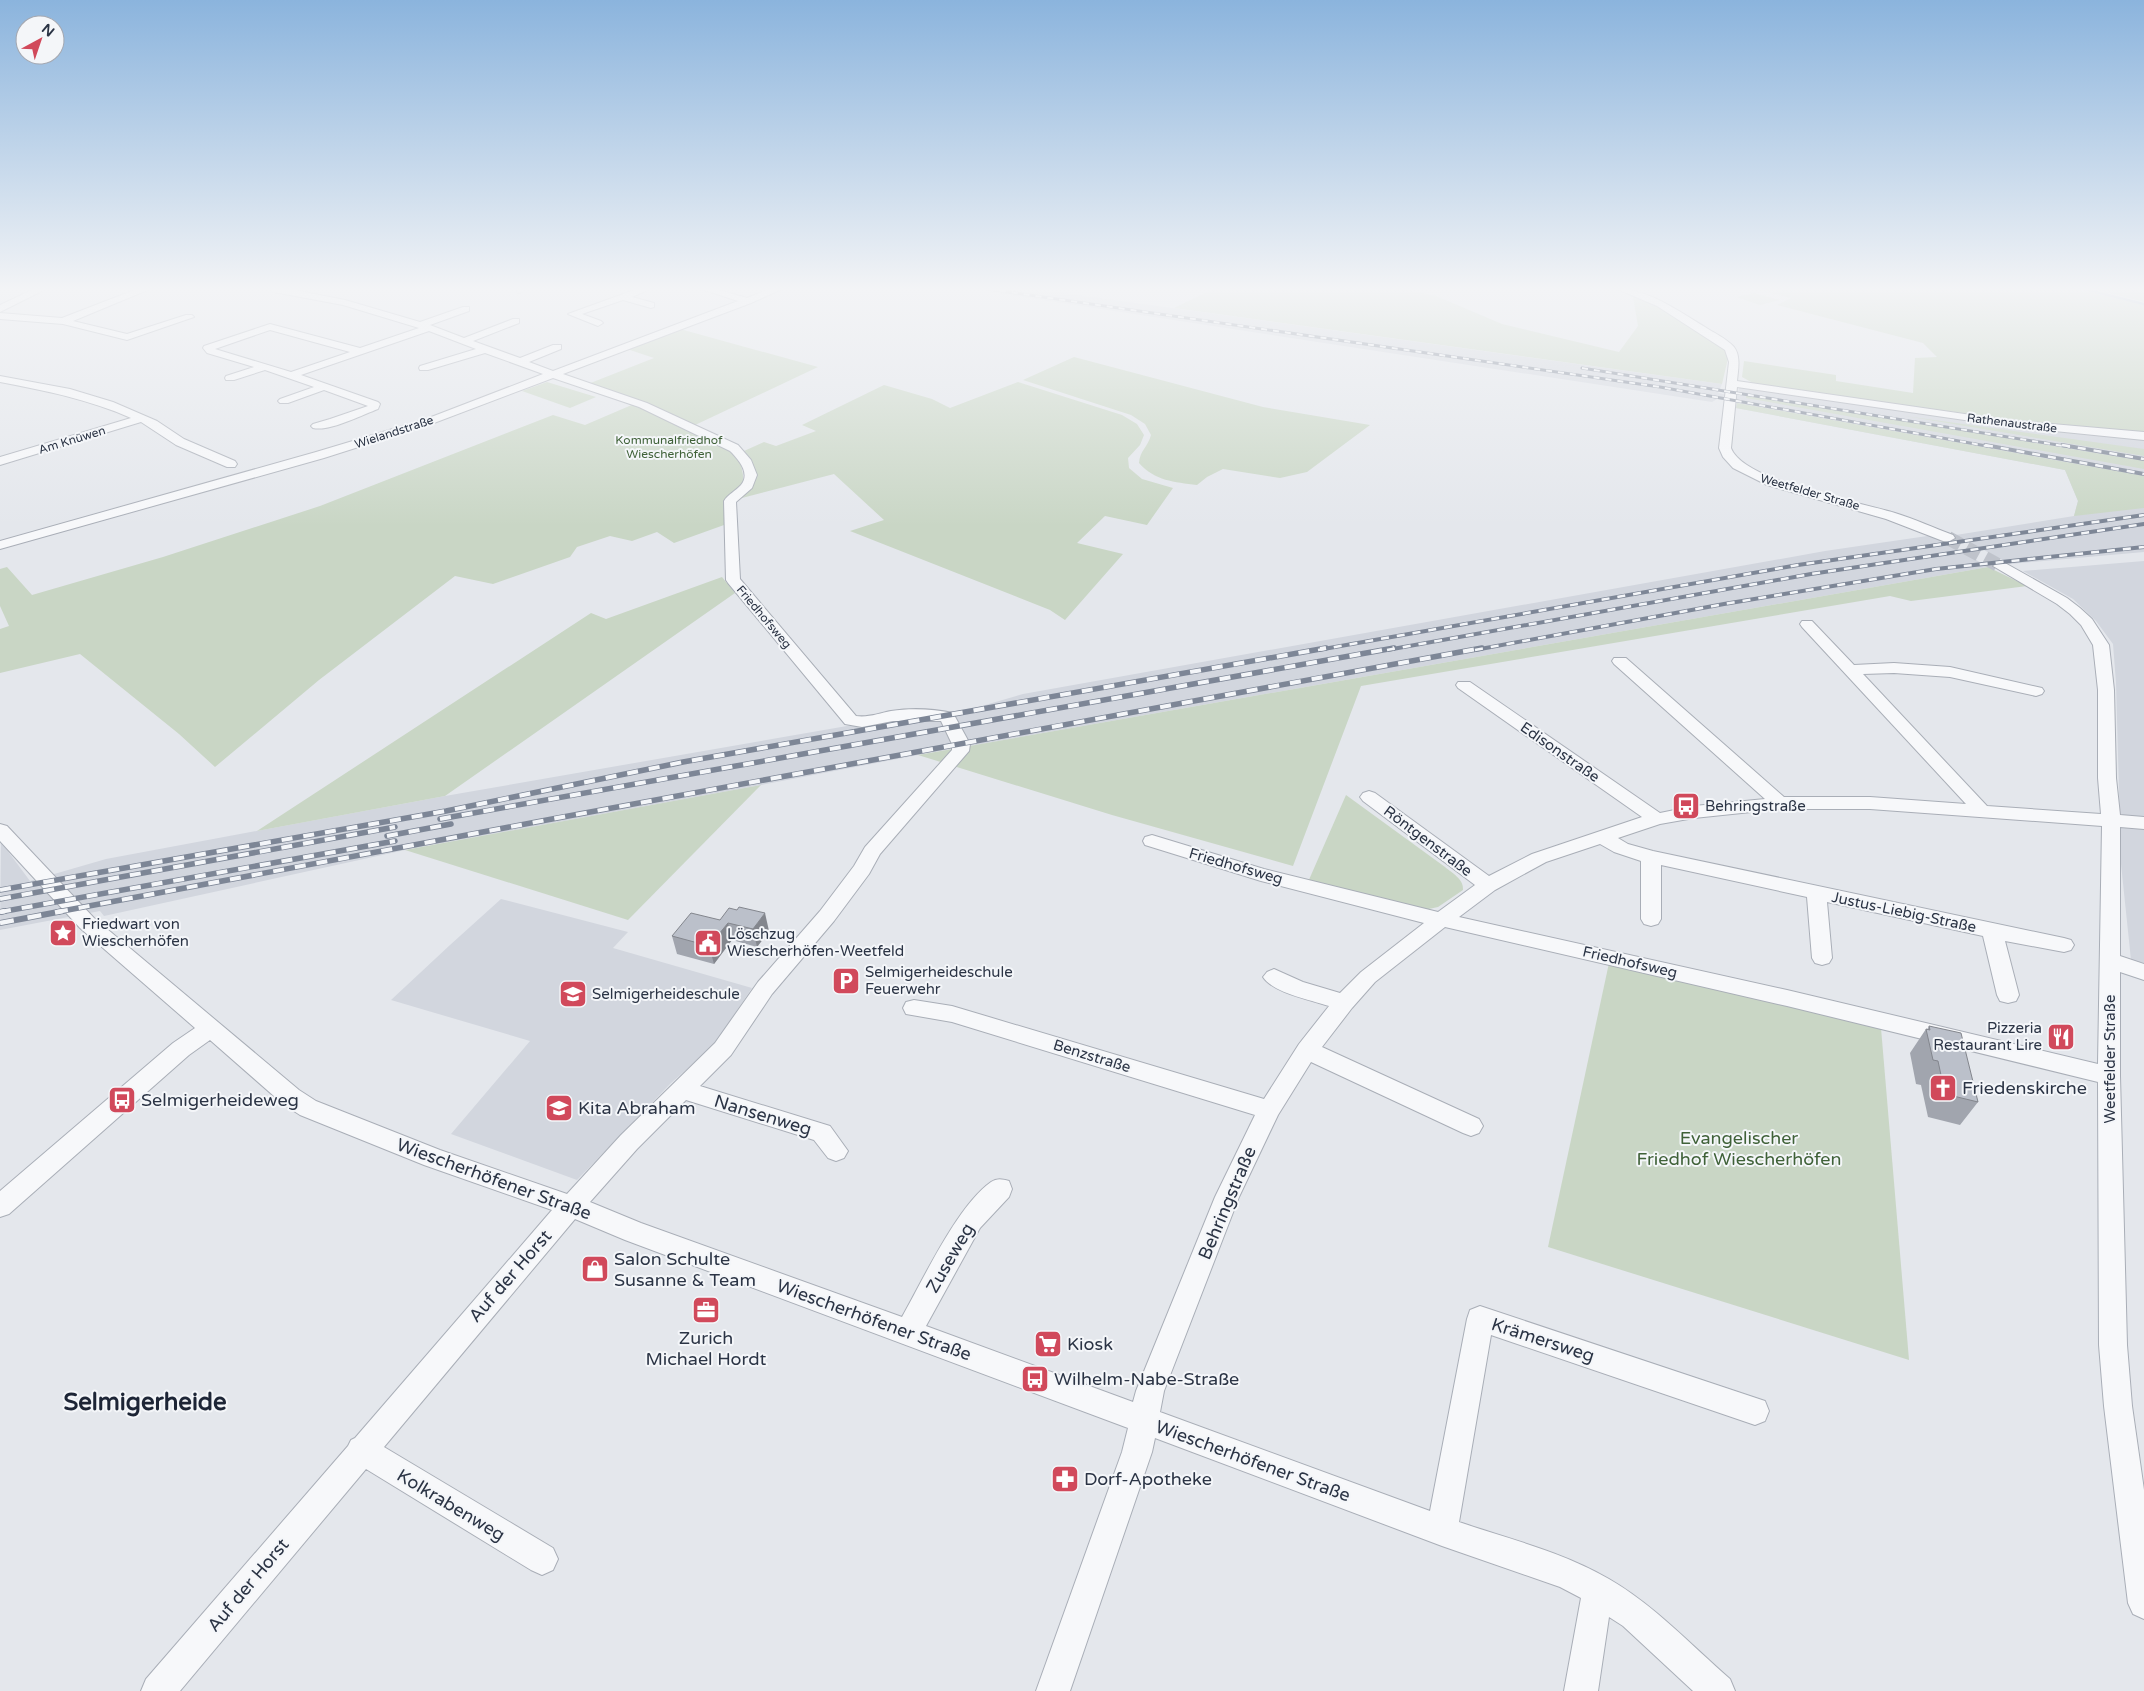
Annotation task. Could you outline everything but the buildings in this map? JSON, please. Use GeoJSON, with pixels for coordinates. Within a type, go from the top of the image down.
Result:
{"type":"FeatureCollection","features":[{"type":"Feature","properties":{"kind":"street"},"geometry":{"type":"LineString","coordinates":[[230,378],[262,368]]}},
{"type":"Feature","properties":{"kind":"street"},"geometry":{"type":"LineString","coordinates":[[268,368],[291,374],[374,404],[374,407],[334,422],[317,426]]}},
{"type":"Feature","properties":{"kind":"street"},"geometry":{"type":"LineString","coordinates":[[291,374],[309,368]]}},
{"type":"Feature","properties":{"kind":"street"},"geometry":{"type":"LineString","coordinates":[[536,368],[555,375]]}},
{"type":"Feature","properties":{"kind":"street","name":"Wielandstraße"},"geometry":{"type":"LineString","coordinates":[[0,545],[392,433],[573,368]]}},
{"type":"Feature","properties":{"kind":"street","name":"Weetfelder Straße"},"geometry":{"type":"LineString","coordinates":[[1732,368],[1725,448],[1726,453],[1734,463],[1755,476],[1771,482],[1891,516],[1948,538]]}},
{"type":"Feature","properties":{"kind":"street","name":"Friedhofsweg"},"geometry":{"type":"LineString","coordinates":[[555,375],[643,405],[734,448],[745,457],[751,475],[749,484],[730,501],[733,580],[851,720],[862,722],[893,716],[930,715],[946,717],[961,744],[960,751],[941,774]]}},
{"type":"Feature","properties":{"kind":"street"},"geometry":{"type":"LineString","coordinates":[[0,380],[89,397],[143,418],[180,442],[231,464]]}},
{"type":"Feature","properties":{"kind":"street"},"geometry":{"type":"LineString","coordinates":[[0,388],[15,382]]}},
{"type":"Feature","properties":{"kind":"street","name":"Rathenaustraße"},"geometry":{"type":"LineString","coordinates":[[1731,383],[2006,423],[2144,436]]}},
{"type":"Feature","properties":{"kind":"street"},"geometry":{"type":"LineString","coordinates":[[284,401],[326,386]]}},
{"type":"Feature","properties":{"kind":"street","name":"Am Knüwen"},"geometry":{"type":"LineString","coordinates":[[0,461],[143,418]]}},
{"type":"Feature","properties":{"kind":"street","name":"Weetfelder Straße"},"geometry":{"type":"LineString","coordinates":[[2000,566],[2062,601],[2075,611],[2087,622],[2101,645],[2106,690],[2111,821],[2109,1076],[2113,1345],[2118,1406],[2144,1603]]}},
{"type":"Feature","properties":{"kind":"street"},"geometry":{"type":"LineString","coordinates":[[1807,624],[1982,810]]}},
{"type":"Feature","properties":{"kind":"street"},"geometry":{"type":"LineString","coordinates":[[1620,661],[1780,803]]}},
{"type":"Feature","properties":{"kind":"street"},"geometry":{"type":"LineString","coordinates":[[1852,670],[1894,668],[1950,672],[2036,691]]}},
{"type":"Feature","properties":{"kind":"street","name":"Edisonstraße"},"geometry":{"type":"LineString","coordinates":[[1464,685],[1657,819]]}},
{"type":"Feature","properties":{"kind":"street","name":"Auf der Horst"},"geometry":{"type":"LineString","coordinates":[[158,1691],[361,1450],[571,1206],[629,1142],[723,1049],[765,988],[827,916],[862,869],[872,851],[941,774]]}},
{"type":"Feature","properties":{"kind":"street","name":"Röntgenstraße"},"geometry":{"type":"LineString","coordinates":[[1369,797],[1488,885]]}},
{"type":"Feature","properties":{"kind":"street","name":"Behringstraße"},"geometry":{"type":"LineString","coordinates":[[1144,1420],[1150,1391],[1227,1197],[1269,1110],[1307,1050],[1344,1002],[1368,977],[1488,885],[1539,858],[1657,819],[1694,812],[1780,803],[1870,803],[2144,823]]}},
{"type":"Feature","properties":{"kind":"street","name":"Wiescherhöfener Straße"},"geometry":{"type":"LineString","coordinates":[[0,830],[87,923],[291,1097],[308,1108],[433,1158],[571,1206],[634,1232],[1442,1531],[1566,1574],[1598,1590],[1634,1615],[1718,1691]]}},
{"type":"Feature","properties":{"kind":"street","name":"Justus-Liebig-Straße"},"geometry":{"type":"LineString","coordinates":[[1601,837],[1621,848],[1651,857],[2064,945]]}},
{"type":"Feature","properties":{"kind":"street","name":"Friedhofsweg"},"geometry":{"type":"LineString","coordinates":[[1152,841],[1218,863],[1443,920],[1716,982],[2109,1076]]}},
{"type":"Feature","properties":{"kind":"street"},"geometry":{"type":"LineString","coordinates":[[1651,857],[1651,918]]}},
{"type":"Feature","properties":{"kind":"street","name":"Justus-Liebig-Straße"},"geometry":{"type":"LineString","coordinates":[[1816,892],[1822,958]]}},
{"type":"Feature","properties":{"kind":"street","name":"Justus-Liebig-Straße"},"geometry":{"type":"LineString","coordinates":[[1992,931],[2008,996]]}},
{"type":"Feature","properties":{"kind":"street"},"geometry":{"type":"LineString","coordinates":[[2110,960],[2144,972]]}},
{"type":"Feature","properties":{"kind":"street"},"geometry":{"type":"LineString","coordinates":[[1274,977],[1296,988],[1344,1002]]}},
{"type":"Feature","properties":{"kind":"street","name":"Benzstraße"},"geometry":{"type":"LineString","coordinates":[[914,1008],[952,1014],[1269,1110]]}},
{"type":"Feature","properties":{"kind":"street"},"geometry":{"type":"LineString","coordinates":[[0,1206],[181,1049],[210,1029]]}},
{"type":"Feature","properties":{"kind":"street"},"geometry":{"type":"LineString","coordinates":[[1307,1050],[1471,1126]]}},
{"type":"Feature","properties":{"kind":"street","name":"Nansenweg"},"geometry":{"type":"LineString","coordinates":[[682,1090],[822,1133],[836,1151]]}},
{"type":"Feature","properties":{"kind":"street","name":"Zuseweg"},"geometry":{"type":"LineString","coordinates":[[908,1332],[971,1220],[1000,1189]]}},
{"type":"Feature","properties":{"kind":"street","name":"Krämersweg"},"geometry":{"type":"LineString","coordinates":[[1442,1531],[1480,1319],[1755,1411]]}},
{"type":"Feature","properties":{"kind":"street"},"geometry":{"type":"LineString","coordinates":[[1053,1691],[1137,1452],[1144,1420]]}},
{"type":"Feature","properties":{"kind":"street","name":"Kolkrabenweg"},"geometry":{"type":"LineString","coordinates":[[361,1450],[542,1559]]}},
{"type":"Feature","properties":{"kind":"street"},"geometry":{"type":"LineString","coordinates":[[1580,1691],[1598,1590]]}},
{"type":"Feature","properties":{"kind":"shaded area"},"geometry":{"type":"Polygon","coordinates":[[[1488,368],[1605,368],[1722,384],[1718,393],[1737,397],[1739,388],[1748,387],[2064,432],[2144,439],[2144,552],[2010,564],[1956,535],[2074,516],[2078,501],[2065,470],[1736,408],[1737,402],[1717,399],[1712,402],[1488,368]]]}},
{"type":"Feature","properties":{"kind":"shaded area"},"geometry":{"type":"Polygon","coordinates":[[[1934,535],[1988,567],[918,755],[405,850],[104,916],[100,911],[0,930],[1,842],[30,881],[106,859],[445,796],[847,726],[927,718],[968,710],[1023,694],[1825,551],[1934,535]]]}},
{"type":"Feature","properties":{"kind":"shaded area"},"geometry":{"type":"Polygon","coordinates":[[[2144,561],[2144,963],[2131,960],[2121,864],[2116,683],[2113,644],[2096,621],[2073,599],[2023,571],[2144,561]]]}},
{"type":"Feature","properties":{"kind":"shaded area","name":"Selmigerheideschule"},"geometry":{"type":"Polygon","coordinates":[[[501,899],[628,932],[613,948],[752,988],[713,1046],[671,1083],[577,1180],[451,1134],[530,1041],[391,1000],[501,899]]]}},
{"type":"Feature","properties":{"kind":"green space"},"geometry":{"type":"Polygon","coordinates":[[[629,368],[816,368],[693,426],[588,384],[629,368]]]}},
{"type":"Feature","properties":{"kind":"green space"},"geometry":{"type":"Polygon","coordinates":[[[1050,368],[1115,368],[1263,407],[1370,425],[1307,472],[1280,478],[1223,469],[1207,477],[1197,485],[1165,480],[1152,474],[1139,463],[1151,435],[1145,424],[1131,415],[1023,380],[1050,368]]]}},
{"type":"Feature","properties":{"kind":"green space"},"geometry":{"type":"Polygon","coordinates":[[[1606,368],[1726,368],[1722,384],[1606,368]]]}},
{"type":"Feature","properties":{"kind":"green space"},"geometry":{"type":"Polygon","coordinates":[[[1743,368],[1789,368],[1836,375],[1836,381],[1913,393],[1914,368],[2144,368],[2144,433],[1899,404],[1753,383],[1742,377],[1743,368]]]}},
{"type":"Feature","properties":{"kind":"green space"},"geometry":{"type":"Polygon","coordinates":[[[547,382],[596,397],[570,408],[522,391],[547,382]]]}},
{"type":"Feature","properties":{"kind":"green space"},"geometry":{"type":"Polygon","coordinates":[[[1018,382],[1122,415],[1137,424],[1144,435],[1140,445],[1128,458],[1129,468],[1142,479],[1173,488],[1147,525],[1105,516],[1077,543],[1123,554],[1065,620],[1050,610],[850,531],[884,520],[834,474],[738,499],[755,479],[752,461],[744,451],[764,442],[776,446],[816,431],[802,425],[884,385],[932,399],[950,408],[1018,382]]]}},
{"type":"Feature","properties":{"kind":"green space"},"geometry":{"type":"Polygon","coordinates":[[[1746,395],[2144,461],[2144,469],[1746,398],[1746,395]]]}},
{"type":"Feature","properties":{"kind":"green space"},"geometry":{"type":"Polygon","coordinates":[[[1737,403],[2144,476],[2144,508],[2074,516],[2078,501],[2065,470],[1736,408],[1737,403]]]}},
{"type":"Feature","properties":{"kind":"green space","name":"Kommunalfriedhof Wiescherhöfen"},"geometry":{"type":"Polygon","coordinates":[[[634,404],[739,454],[743,487],[727,499],[724,525],[674,543],[657,532],[632,541],[610,536],[577,547],[570,557],[493,584],[455,576],[319,680],[215,767],[179,734],[80,654],[0,673],[0,629],[9,626],[0,606],[0,569],[7,567],[32,595],[163,557],[320,506],[553,415],[585,425],[634,404]]]}},
{"type":"Feature","properties":{"kind":"green space"},"geometry":{"type":"Polygon","coordinates":[[[1905,416],[2144,449],[2144,456],[1905,416]]]}},
{"type":"Feature","properties":{"kind":"green space"},"geometry":{"type":"Polygon","coordinates":[[[1988,567],[2027,586],[1911,601],[1890,596],[1361,686],[1293,866],[1112,815],[918,755],[1988,567]]]}},
{"type":"Feature","properties":{"kind":"green space"},"geometry":{"type":"Polygon","coordinates":[[[722,577],[735,593],[445,796],[257,831],[591,613],[606,619],[722,577]]]}},
{"type":"Feature","properties":{"kind":"green space"},"geometry":{"type":"Polygon","coordinates":[[[761,785],[628,920],[405,850],[761,785]]]}},
{"type":"Feature","properties":{"kind":"green space"},"geometry":{"type":"Polygon","coordinates":[[[1346,795],[1454,874],[1460,879],[1463,890],[1438,907],[1424,910],[1308,882],[1346,795]]]}},
{"type":"Feature","properties":{"kind":"green space","name":"Evangelischer Friedhof Wiescherhöfen"},"geometry":{"type":"Polygon","coordinates":[[[1609,963],[1881,1028],[1909,1360],[1548,1247],[1609,963]]]}},
{"type":"Feature","properties":{"kind":"tunnel"},"geometry":{"type":"LineString","coordinates":[[1948,538],[2000,566]]}},
{"type":"Feature","properties":{"kind":"railway"},"geometry":{"type":"LineString","coordinates":[[1529,368],[1660,387],[1992,447]]}},
{"type":"Feature","properties":{"kind":"railway"},"geometry":{"type":"LineString","coordinates":[[1582,368],[2070,447]]}},
{"type":"Feature","properties":{"kind":"railway"},"geometry":{"type":"LineString","coordinates":[[1985,445],[2144,474]]}},
{"type":"Feature","properties":{"kind":"railway"},"geometry":{"type":"LineString","coordinates":[[2062,445],[2144,459]]}},
{"type":"Feature","properties":{"kind":"railway"},"geometry":{"type":"LineString","coordinates":[[1318,650],[1798,565],[2144,515]]}},
{"type":"Feature","properties":{"kind":"railway"},"geometry":{"type":"LineString","coordinates":[[1387,650],[1811,574],[2144,524]]}},
{"type":"Feature","properties":{"kind":"railway"},"geometry":{"type":"LineString","coordinates":[[1475,650],[1724,604],[1936,569],[2144,547]]}},
{"type":"Feature","properties":{"kind":"railway"},"geometry":{"type":"LineString","coordinates":[[0,890],[446,811],[683,762],[1326,648]]}},
{"type":"Feature","properties":{"kind":"railway"},"geometry":{"type":"LineString","coordinates":[[440,819],[1394,648]]}},
{"type":"Feature","properties":{"kind":"railway"},"geometry":{"type":"LineString","coordinates":[[57,912],[1482,648]]}},
{"type":"Feature","properties":{"kind":"railway"},"geometry":{"type":"LineString","coordinates":[[387,836],[451,824]]}},
{"type":"Feature","properties":{"kind":"railway"},"geometry":{"type":"LineString","coordinates":[[0,899],[395,827]]}},
{"type":"Feature","properties":{"kind":"railway"},"geometry":{"type":"LineString","coordinates":[[5,911],[0,912],[395,841]]}},
{"type":"Feature","properties":{"kind":"railway"},"geometry":{"type":"LineString","coordinates":[[0,923],[63,911]]}},
{"type":"Feature","properties":{"kind":"place","name":"Behringstraße"},"geometry":{"type":"Point","coordinates":[1686,806]}},
{"type":"Feature","properties":{"kind":"place","name":"Friedwart von Wiescherhöfen"},"geometry":{"type":"Point","coordinates":[63,933]}},
{"type":"Feature","properties":{"kind":"place","name":"Löschzug Wiescherhöfen-Weetfeld"},"geometry":{"type":"Point","coordinates":[708,943]}},
{"type":"Feature","properties":{"kind":"place","name":"Selmigerheideschule Feuerwehr"},"geometry":{"type":"Point","coordinates":[846,981]}},
{"type":"Feature","properties":{"kind":"place","name":"Selmigerheideschule"},"geometry":{"type":"Point","coordinates":[573,994]}},
{"type":"Feature","properties":{"kind":"place","name":"Pizzeria Restaurant Lire"},"geometry":{"type":"Point","coordinates":[2061,1037]}},
{"type":"Feature","properties":{"kind":"place","name":"Friedenskirche"},"geometry":{"type":"Point","coordinates":[1943,1088]}},
{"type":"Feature","properties":{"kind":"place","name":"Selmigerheideweg"},"geometry":{"type":"Point","coordinates":[122,1100]}},
{"type":"Feature","properties":{"kind":"place","name":"Kita Abraham"},"geometry":{"type":"Point","coordinates":[559,1108]}},
{"type":"Feature","properties":{"kind":"place","name":"Salon Schulte Susanne & Team"},"geometry":{"type":"Point","coordinates":[595,1269]}},
{"type":"Feature","properties":{"kind":"place","name":"Zurich Michael Hordt"},"geometry":{"type":"Point","coordinates":[706,1310]}},
{"type":"Feature","properties":{"kind":"place","name":"Kiosk"},"geometry":{"type":"Point","coordinates":[1048,1344]}},
{"type":"Feature","properties":{"kind":"place","name":"Wilhelm-Nabe-Straße"},"geometry":{"type":"Point","coordinates":[1035,1379]}},
{"type":"Feature","properties":{"kind":"place","name":"Dorf-Apotheke"},"geometry":{"type":"Point","coordinates":[1065,1479]}},
{"type":"Feature","properties":{"kind":"district","name":"Selmigerheide"},"geometry":{"type":"Point","coordinates":[145,1402]}}]}
